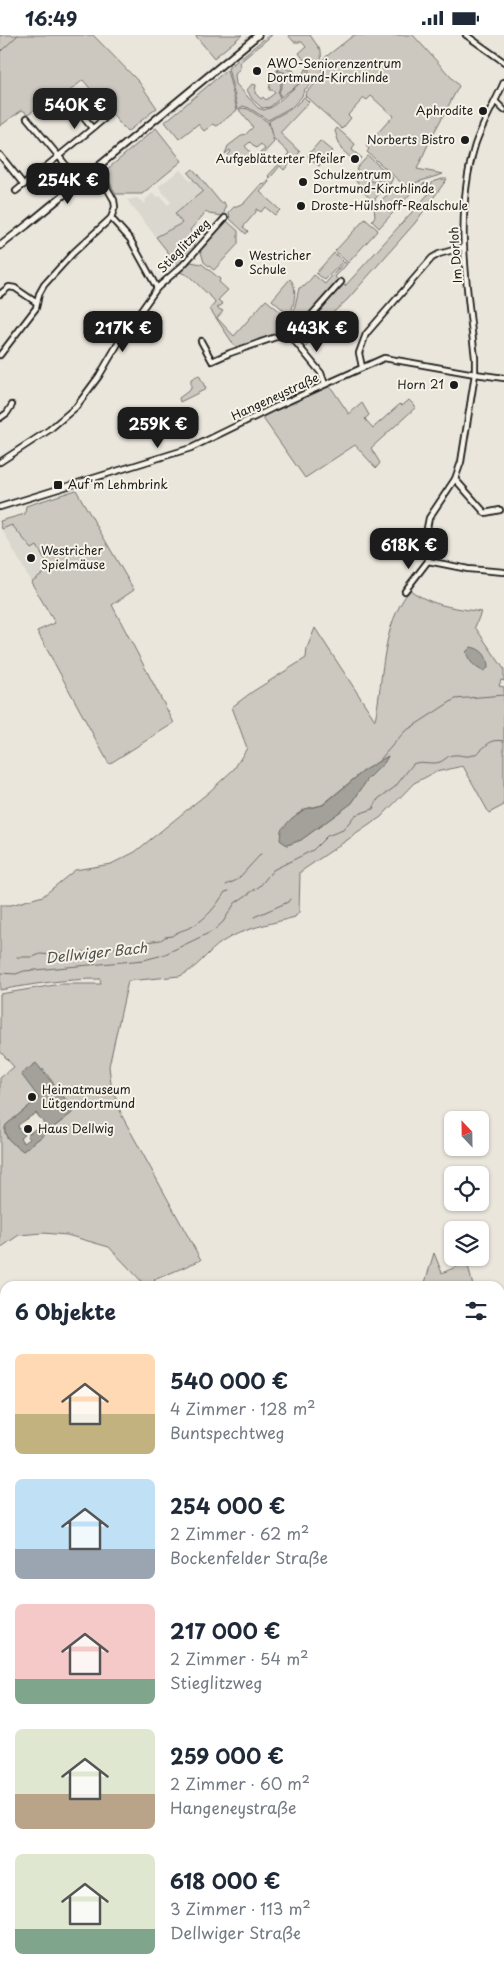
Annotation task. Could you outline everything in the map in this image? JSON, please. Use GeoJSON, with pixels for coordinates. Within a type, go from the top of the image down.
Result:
{"type":"FeatureCollection","features":[{"type":"Feature","properties":{"kind":"main road"},"geometry":{"type":"LineString","coordinates":[[0,246],[258,35]]}},
{"type":"Feature","properties":{"kind":"street"},"geometry":{"type":"LineString","coordinates":[[466,35],[504,62]]}},
{"type":"Feature","properties":{"kind":"street","name":"Im Dorloh"},"geometry":{"type":"LineString","coordinates":[[428,561],[427,524],[455,479],[461,462],[475,374],[464,247],[463,210],[476,144],[504,83]]}},
{"type":"Feature","properties":{"kind":"street"},"geometry":{"type":"LineString","coordinates":[[66,96],[92,128]]}},
{"type":"Feature","properties":{"kind":"street"},"geometry":{"type":"LineString","coordinates":[[495,101],[504,110]]}},
{"type":"Feature","properties":{"kind":"street"},"geometry":{"type":"LineString","coordinates":[[27,118],[80,182]]}},
{"type":"Feature","properties":{"kind":"street"},"geometry":{"type":"LineString","coordinates":[[16,191],[104,119]]}},
{"type":"Feature","properties":{"kind":"street"},"geometry":{"type":"LineString","coordinates":[[0,155],[24,185]]}},
{"type":"Feature","properties":{"kind":"street"},"geometry":{"type":"LineString","coordinates":[[0,355],[16,336],[37,303],[39,294],[48,281],[73,253],[111,218],[115,207],[114,200],[96,169]]}},
{"type":"Feature","properties":{"kind":"street","name":"Stieglitzweg"},"geometry":{"type":"LineString","coordinates":[[111,218],[130,239],[158,288]]}},
{"type":"Feature","properties":{"kind":"street","name":"Stieglitzweg"},"geometry":{"type":"LineString","coordinates":[[0,461],[49,430],[76,407],[158,288],[183,265],[225,218]]}},
{"type":"Feature","properties":{"kind":"street"},"geometry":{"type":"LineString","coordinates":[[362,367],[359,353],[366,334],[432,259],[439,254],[464,247]]}},
{"type":"Feature","properties":{"kind":"street"},"geometry":{"type":"LineString","coordinates":[[201,341],[212,361],[298,329],[340,282]]}},
{"type":"Feature","properties":{"kind":"street"},"geometry":{"type":"LineString","coordinates":[[0,294],[9,287],[15,288],[37,303]]}},
{"type":"Feature","properties":{"kind":"street"},"geometry":{"type":"LineString","coordinates":[[288,333],[321,373],[326,384]]}},
{"type":"Feature","properties":{"kind":"street","name":"Hangeneystraße"},"geometry":{"type":"LineString","coordinates":[[0,507],[191,448],[380,359],[391,358],[475,374],[504,377]]}},
{"type":"Feature","properties":{"kind":"street"},"geometry":{"type":"LineString","coordinates":[[0,418],[7,413],[12,405]]}},
{"type":"Feature","properties":{"kind":"street"},"geometry":{"type":"LineString","coordinates":[[455,479],[485,513],[500,510]]}},
{"type":"Feature","properties":{"kind":"street"},"geometry":{"type":"LineString","coordinates":[[405,591],[428,561],[468,569],[504,572]]}},
{"type":"Feature","properties":{"kind":"shaded area"},"geometry":{"type":"Polygon","coordinates":[[[0,35],[93,35],[139,82],[157,108],[127,132],[83,80],[50,107],[45,101],[29,114],[22,110],[0,126],[0,35]]]}},
{"type":"Feature","properties":{"kind":"shaded area"},"geometry":{"type":"Polygon","coordinates":[[[195,35],[242,35],[214,58],[195,35]]]}},
{"type":"Feature","properties":{"kind":"shaded area"},"geometry":{"type":"Polygon","coordinates":[[[269,35],[272,35],[239,63],[241,66],[235,75],[236,84],[258,108],[264,110],[272,107],[309,74],[307,65],[299,53],[306,47],[302,42],[294,42],[288,35],[310,35],[321,51],[322,75],[304,90],[302,96],[293,106],[268,120],[249,108],[243,106],[238,109],[228,68],[269,35]]]}},
{"type":"Feature","properties":{"kind":"shaded area"},"geometry":{"type":"Polygon","coordinates":[[[354,35],[413,35],[459,86],[417,169],[443,174],[405,186],[367,152],[369,149],[366,146],[393,116],[371,96],[367,100],[364,98],[348,115],[351,118],[342,129],[305,96],[306,92],[324,76],[323,59],[354,35]]]}},
{"type":"Feature","properties":{"kind":"shaded area"},"geometry":{"type":"Polygon","coordinates":[[[279,64],[289,70],[293,70],[296,76],[299,73],[303,77],[305,75],[303,72],[307,68],[307,72],[302,81],[281,97],[279,93],[286,73],[277,70],[279,69],[277,66],[279,64]]]}},
{"type":"Feature","properties":{"kind":"shaded area"},"geometry":{"type":"Polygon","coordinates":[[[227,70],[237,110],[217,126],[213,124],[204,131],[198,124],[179,139],[165,122],[227,70]]]}},
{"type":"Feature","properties":{"kind":"shaded area"},"geometry":{"type":"Polygon","coordinates":[[[276,71],[283,72],[284,74],[278,93],[280,98],[270,107],[262,108],[252,99],[247,90],[252,84],[256,85],[255,93],[261,99],[263,97],[266,100],[275,93],[269,90],[268,78],[276,71]]]}},
{"type":"Feature","properties":{"kind":"shaded area"},"geometry":{"type":"Polygon","coordinates":[[[304,97],[309,102],[280,133],[300,152],[284,170],[280,166],[270,178],[268,176],[289,153],[272,137],[269,121],[294,107],[304,97]]]}},
{"type":"Feature","properties":{"kind":"shaded area"},"geometry":{"type":"Polygon","coordinates":[[[242,108],[248,109],[268,122],[274,142],[262,155],[260,153],[265,149],[261,144],[256,148],[250,142],[245,146],[251,153],[241,161],[235,154],[230,158],[228,155],[231,152],[230,150],[225,154],[228,146],[245,135],[253,127],[239,110],[242,108]]]}},
{"type":"Feature","properties":{"kind":"shaded area"},"geometry":{"type":"Polygon","coordinates":[[[156,128],[182,161],[142,194],[116,194],[104,172],[156,128]]]}},
{"type":"Feature","properties":{"kind":"shaded area"},"geometry":{"type":"Polygon","coordinates":[[[337,128],[355,144],[352,150],[362,158],[357,163],[341,149],[335,131],[337,128]]]}},
{"type":"Feature","properties":{"kind":"shaded area"},"geometry":{"type":"Polygon","coordinates":[[[320,141],[332,151],[319,166],[307,156],[320,141]]]}},
{"type":"Feature","properties":{"kind":"shaded area"},"geometry":{"type":"Polygon","coordinates":[[[368,156],[393,178],[390,184],[364,176],[356,169],[368,156]]]}},
{"type":"Feature","properties":{"kind":"shaded area"},"geometry":{"type":"Polygon","coordinates":[[[193,169],[221,203],[224,202],[226,207],[223,216],[206,212],[190,230],[195,247],[179,266],[156,237],[182,223],[175,214],[203,191],[188,173],[193,169]]]}},
{"type":"Feature","properties":{"kind":"shaded area"},"geometry":{"type":"Polygon","coordinates":[[[180,170],[190,181],[193,178],[203,191],[175,213],[182,223],[156,237],[127,200],[137,198],[145,204],[145,200],[153,193],[157,197],[160,196],[168,205],[171,202],[159,186],[180,170]]]}},
{"type":"Feature","properties":{"kind":"shaded area"},"geometry":{"type":"Polygon","coordinates":[[[357,176],[386,186],[387,188],[385,187],[373,201],[361,190],[354,178],[357,176]]]}},
{"type":"Feature","properties":{"kind":"shaded area"},"geometry":{"type":"Polygon","coordinates":[[[447,179],[415,223],[347,300],[316,328],[313,332],[316,335],[305,348],[296,338],[296,334],[303,331],[343,284],[345,286],[431,191],[428,188],[433,182],[447,179]]]}},
{"type":"Feature","properties":{"kind":"shaded area"},"geometry":{"type":"Polygon","coordinates":[[[268,180],[269,182],[260,192],[280,210],[275,215],[265,207],[261,212],[256,209],[256,212],[243,227],[248,231],[246,234],[230,219],[229,212],[234,207],[244,203],[262,183],[264,185],[268,180]]]}},
{"type":"Feature","properties":{"kind":"shaded area"},"geometry":{"type":"Polygon","coordinates":[[[426,183],[416,193],[413,191],[379,228],[372,221],[375,216],[374,207],[391,189],[409,189],[426,183]]]}},
{"type":"Feature","properties":{"kind":"shaded area"},"geometry":{"type":"Polygon","coordinates":[[[365,219],[378,230],[348,263],[335,251],[365,219]]]}},
{"type":"Feature","properties":{"kind":"shaded area"},"geometry":{"type":"Polygon","coordinates":[[[225,221],[238,231],[238,244],[214,270],[204,262],[200,249],[225,221]]]}},
{"type":"Feature","properties":{"kind":"shaded area"},"geometry":{"type":"Polygon","coordinates":[[[334,253],[343,261],[325,280],[316,273],[334,253]]]}},
{"type":"Feature","properties":{"kind":"shaded area"},"geometry":{"type":"Polygon","coordinates":[[[191,262],[202,264],[220,279],[219,282],[228,290],[218,300],[223,304],[217,308],[223,311],[217,318],[234,336],[266,300],[288,318],[287,331],[258,339],[254,344],[238,348],[210,309],[215,303],[214,300],[189,276],[180,272],[191,262]]]}},
{"type":"Feature","properties":{"kind":"shaded area"},"geometry":{"type":"Polygon","coordinates":[[[344,262],[347,264],[335,277],[339,281],[299,325],[294,320],[293,315],[299,288],[305,286],[314,275],[325,284],[344,262]]]}},
{"type":"Feature","properties":{"kind":"shaded area"},"geometry":{"type":"Polygon","coordinates":[[[290,279],[295,292],[290,316],[272,300],[290,279]]]}},
{"type":"Feature","properties":{"kind":"shaded area"},"geometry":{"type":"Polygon","coordinates":[[[199,375],[206,389],[180,402],[179,398],[191,389],[191,379],[199,375]]]}},
{"type":"Feature","properties":{"kind":"shaded area"},"geometry":{"type":"Polygon","coordinates":[[[325,384],[332,389],[349,414],[362,403],[369,415],[365,419],[373,428],[400,404],[402,406],[409,400],[416,407],[371,448],[380,463],[376,468],[355,445],[305,478],[260,414],[325,384]]]}},
{"type":"Feature","properties":{"kind":"shaded area"},"geometry":{"type":"Polygon","coordinates":[[[76,490],[134,590],[112,605],[174,723],[109,764],[37,631],[55,623],[31,582],[50,568],[37,546],[32,549],[12,525],[2,529],[0,521],[25,514],[26,506],[76,490]]]}},
{"type":"Feature","properties":{"kind":"shaded area","name":"Westricher Spielmäuse"},"geometry":{"type":"Polygon","coordinates":[[[12,525],[32,548],[37,545],[50,568],[31,582],[2,529],[12,525]]]}},
{"type":"Feature","properties":{"kind":"shaded area"},"geometry":{"type":"Polygon","coordinates":[[[410,590],[436,603],[481,612],[475,627],[504,669],[504,681],[501,680],[499,686],[504,687],[504,805],[489,813],[463,766],[436,772],[414,783],[381,817],[300,872],[299,912],[295,917],[230,937],[192,969],[180,976],[128,981],[109,1066],[111,1084],[122,1116],[201,1260],[155,1281],[141,1281],[109,1247],[67,1235],[43,1233],[19,1235],[0,1248],[0,1078],[14,1067],[0,1051],[0,994],[61,984],[101,984],[100,979],[75,980],[0,990],[0,905],[11,905],[43,896],[75,870],[111,864],[135,852],[209,792],[234,769],[247,748],[232,707],[306,658],[307,648],[315,628],[375,720],[385,652],[394,619],[410,590]],[[388,756],[366,769],[322,805],[305,809],[280,840],[287,845],[301,840],[352,803],[367,780],[384,763],[388,756]],[[43,1069],[39,1098],[6,1125],[5,1133],[7,1137],[23,1151],[72,1113],[66,1100],[43,1069]]]}},
{"type":"Feature","properties":{"kind":"shaded area"},"geometry":{"type":"Polygon","coordinates":[[[471,647],[478,649],[484,654],[488,668],[483,671],[472,663],[466,652],[471,647]]]}},
{"type":"Feature","properties":{"kind":"shaded area"},"geometry":{"type":"Polygon","coordinates":[[[388,756],[384,763],[367,780],[352,803],[301,840],[287,845],[280,840],[281,830],[292,818],[305,809],[323,805],[366,769],[388,756]]]}},
{"type":"Feature","properties":{"kind":"shaded area"},"geometry":{"type":"Polygon","coordinates":[[[36,1063],[66,1100],[72,1113],[23,1151],[9,1140],[5,1133],[6,1125],[39,1098],[21,1074],[36,1063]],[[36,1113],[18,1125],[19,1130],[24,1135],[20,1138],[24,1143],[30,1139],[27,1135],[38,1127],[40,1129],[45,1125],[36,1113]]]}},
{"type":"Feature","properties":{"kind":"shaded area"},"geometry":{"type":"Polygon","coordinates":[[[434,1253],[442,1273],[458,1266],[468,1266],[472,1281],[426,1281],[434,1253]]]}},
{"type":"Feature","properties":{"kind":"waterway"},"geometry":{"type":"LineString","coordinates":[[0,52],[18,35]]}},
{"type":"Feature","properties":{"kind":"waterway"},"geometry":{"type":"LineString","coordinates":[[378,762],[404,732],[455,699],[504,695]]}},
{"type":"Feature","properties":{"kind":"waterway","name":"Dellwiger Bach"},"geometry":{"type":"LineString","coordinates":[[0,973],[16,974],[24,971],[144,960],[163,955],[213,931],[223,922],[235,903],[260,886],[273,870],[313,850],[327,836],[343,830],[355,815],[373,809],[378,799],[395,787],[413,764],[419,762],[437,763],[452,755],[474,755],[493,741],[504,741]]}},
{"type":"Feature","properties":{"kind":"waterway"},"geometry":{"type":"LineString","coordinates":[[226,885],[237,880],[261,854]]}},
{"type":"Feature","properties":{"kind":"waterway"},"geometry":{"type":"LineString","coordinates":[[114,948],[143,945],[146,942],[172,936],[198,923],[215,907],[225,892],[229,891]]}},
{"type":"Feature","properties":{"kind":"waterway","name":"Dellwiger Bach"},"geometry":{"type":"LineString","coordinates":[[254,917],[288,902],[290,899]]}},
{"type":"Feature","properties":{"kind":"waterway"},"geometry":{"type":"LineString","coordinates":[[83,951],[87,953],[108,948]]}},
{"type":"Feature","properties":{"kind":"waterway"},"geometry":{"type":"LineString","coordinates":[[17,957],[33,957],[40,954],[66,954],[78,951]]}},
{"type":"Feature","properties":{"kind":"place","name":"AWO-Seniorenzentrum Dortmund-Kirchlinde"},"geometry":{"type":"Point","coordinates":[257,71]}},
{"type":"Feature","properties":{"kind":"place","name":"Aphrodite"},"geometry":{"type":"Point","coordinates":[483,111]}},
{"type":"Feature","properties":{"kind":"place","name":"Norberts Bistro"},"geometry":{"type":"Point","coordinates":[465,140]}},
{"type":"Feature","properties":{"kind":"place","name":"Aufgeblätterter Pfeiler"},"geometry":{"type":"Point","coordinates":[355,159]}},
{"type":"Feature","properties":{"kind":"place","name":"Schulzentrum Dortmund-Kirchlinde"},"geometry":{"type":"Point","coordinates":[303,182]}},
{"type":"Feature","properties":{"kind":"place","name":"Droste-Hülshoff-Realschule"},"geometry":{"type":"Point","coordinates":[301,206]}},
{"type":"Feature","properties":{"kind":"place","name":"Westricher Schule"},"geometry":{"type":"Point","coordinates":[239,263]}},
{"type":"Feature","properties":{"kind":"place","name":"Horn 21"},"geometry":{"type":"Point","coordinates":[454,385]}},
{"type":"Feature","properties":{"kind":"place","name":"Auf'm Lehmbrink"},"geometry":{"type":"Point","coordinates":[58,485]}},
{"type":"Feature","properties":{"kind":"place","name":"Westricher Spielmäuse"},"geometry":{"type":"Point","coordinates":[31,558]}},
{"type":"Feature","properties":{"kind":"place","name":"Heimatmuseum Lütgendortmund"},"geometry":{"type":"Point","coordinates":[32,1097]}},
{"type":"Feature","properties":{"kind":"place","name":"Haus Dellwig"},"geometry":{"type":"Point","coordinates":[28,1129]}}]}
